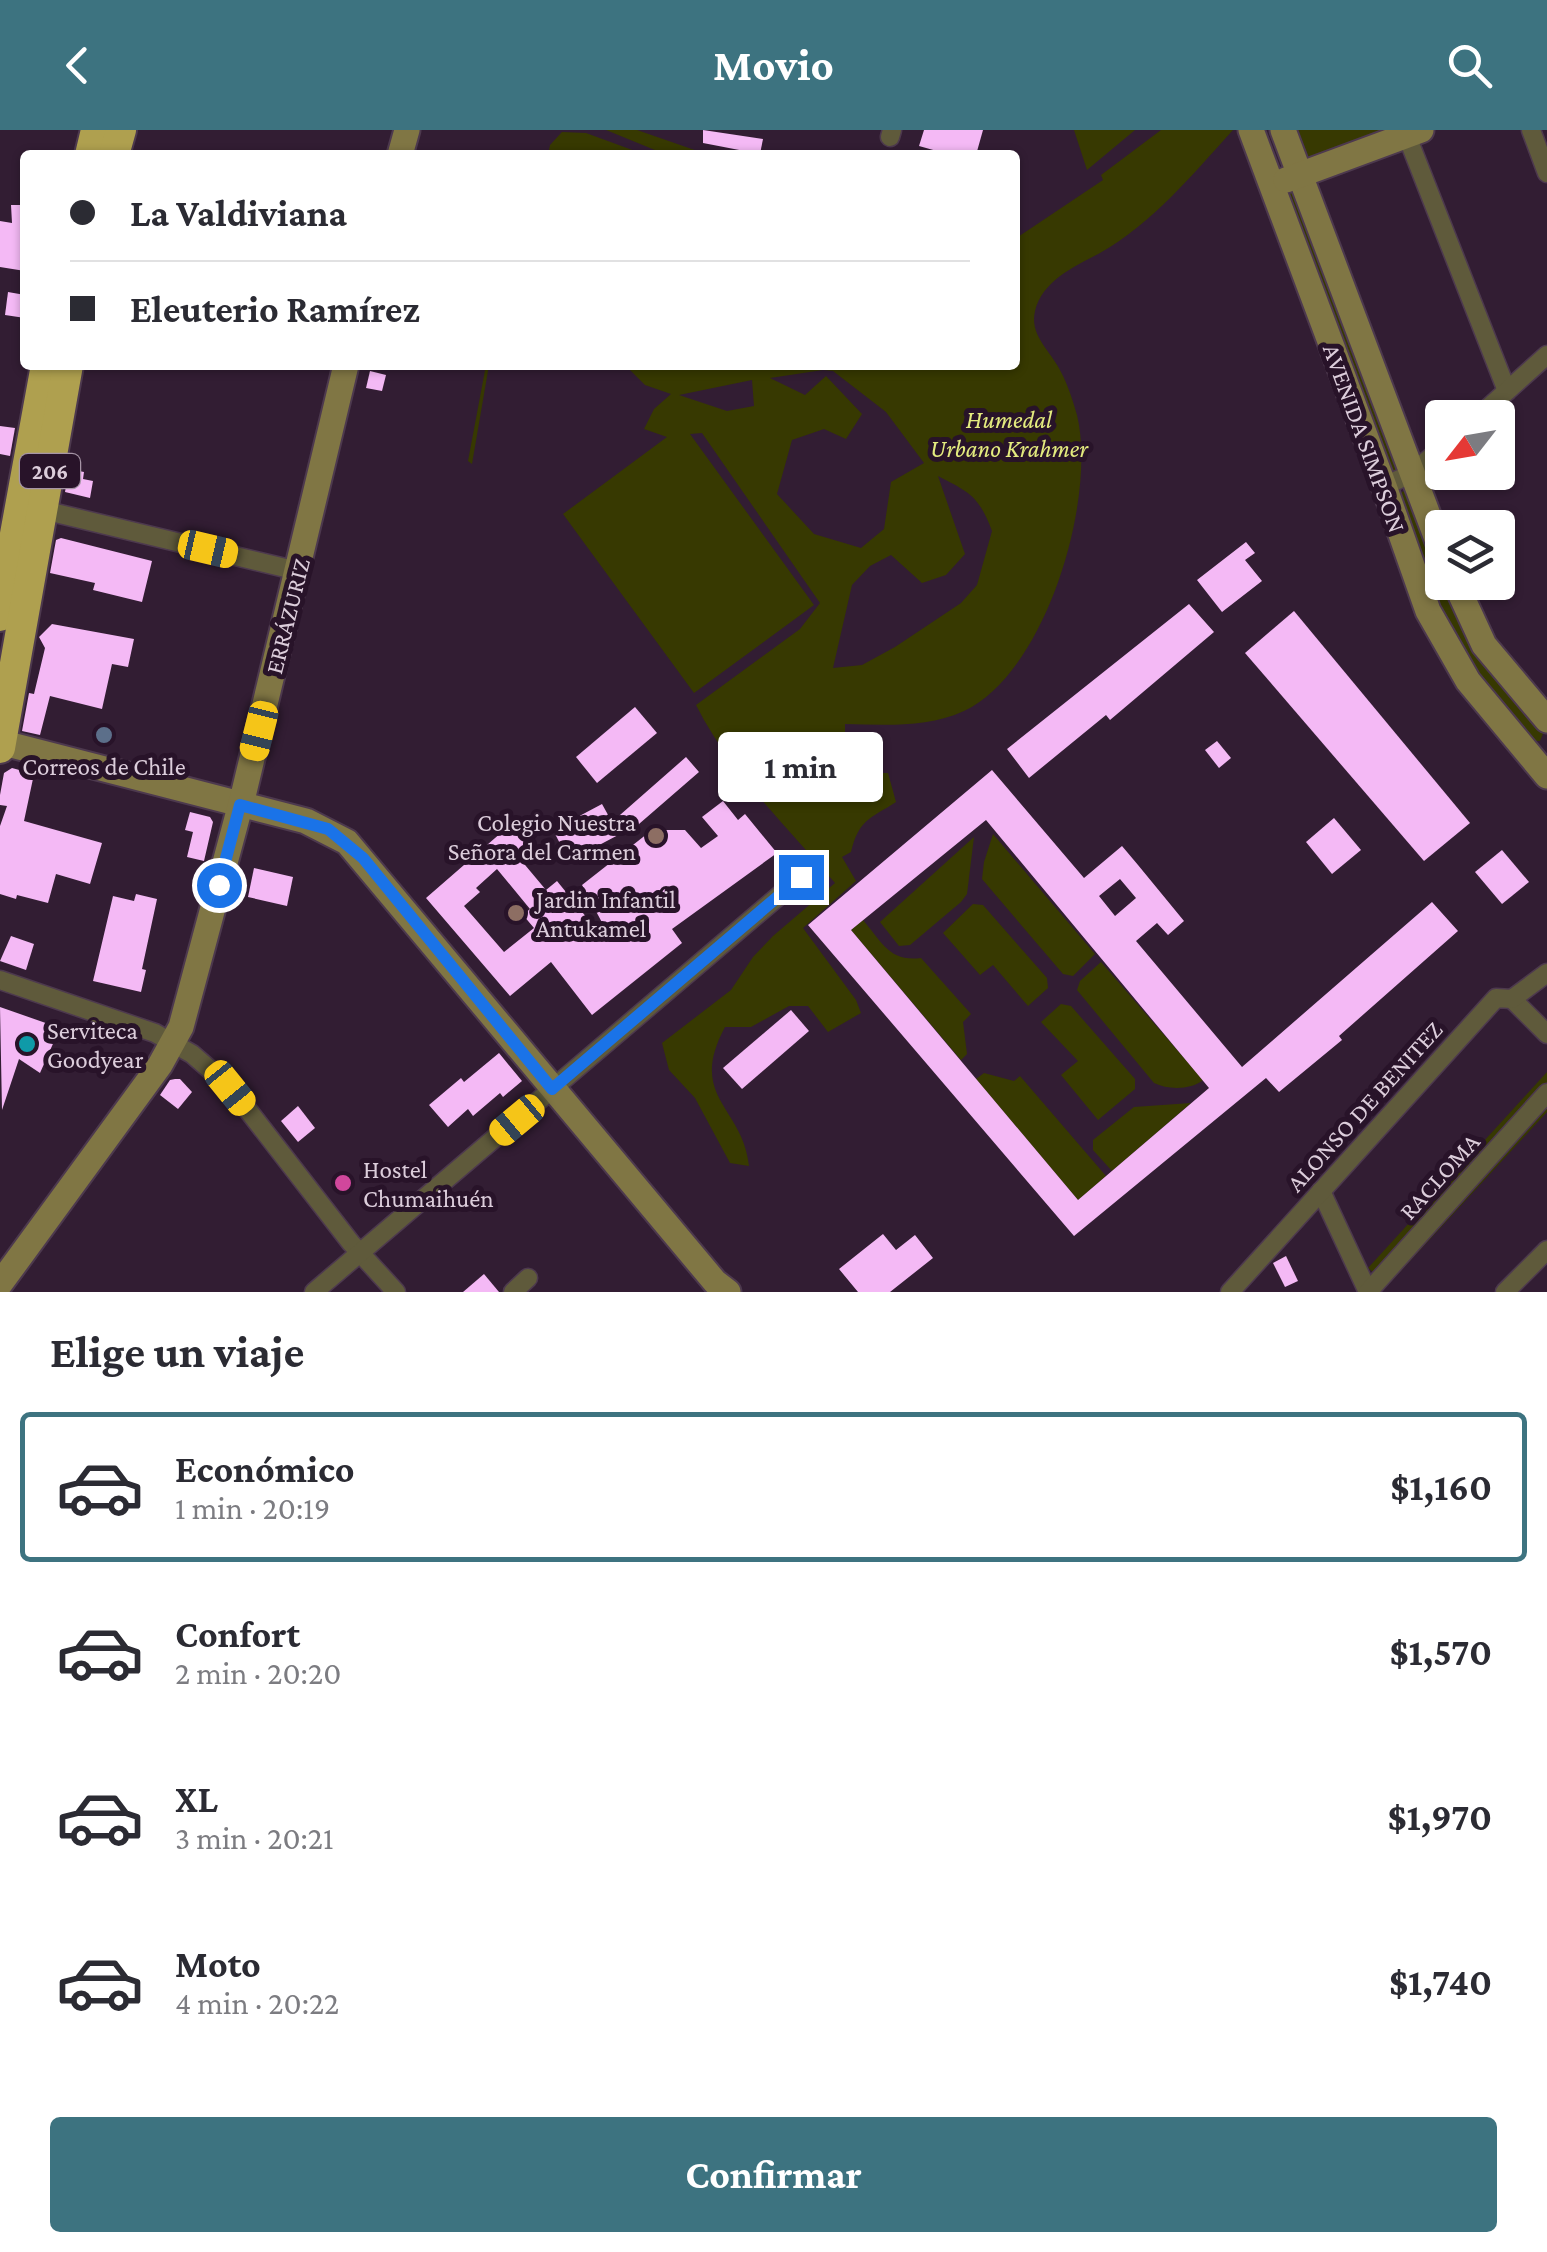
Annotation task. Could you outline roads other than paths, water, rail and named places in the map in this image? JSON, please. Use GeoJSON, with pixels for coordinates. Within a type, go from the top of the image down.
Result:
{"type":"FeatureCollection","features":[{"type":"Feature","properties":{"kind":"highway","name":"206"},"geometry":{"type":"LineString","coordinates":[[0,616],[45,370]]}},
{"type":"Feature","properties":{"kind":"highway","name":"206"},"geometry":{"type":"LineString","coordinates":[[0,744],[67,370]]}},
{"type":"Feature","properties":{"kind":"main road","name":"AVENIDA SIMPSON"},"geometry":{"type":"LineString","coordinates":[[1250,130],[1414,576],[1445,644],[1468,681],[1542,760]]}},
{"type":"Feature","properties":{"kind":"main road","name":"AVENIDA SIMPSON"},"geometry":{"type":"LineString","coordinates":[[1283,130],[1425,511]]}},
{"type":"Feature","properties":{"kind":"main road"},"geometry":{"type":"LineString","coordinates":[[1272,185],[1414,133]]}},
{"type":"Feature","properties":{"kind":"main road","name":"ERRÁZURIZ"},"geometry":{"type":"LineString","coordinates":[[8,1278],[174,1042],[240,805],[345,370]]}},
{"type":"Feature","properties":{"kind":"main road"},"geometry":{"type":"LineString","coordinates":[[1462,600],[1484,645],[1547,720]]}},
{"type":"Feature","properties":{"kind":"main road"},"geometry":{"type":"LineString","coordinates":[[0,744],[306,821],[347,842],[715,1289]]}},
{"type":"Feature","properties":{"kind":"street"},"geometry":{"type":"LineString","coordinates":[[1530,130],[1547,173]]}},
{"type":"Feature","properties":{"kind":"street"},"geometry":{"type":"LineString","coordinates":[[1414,133],[1507,391]]}},
{"type":"Feature","properties":{"kind":"street"},"geometry":{"type":"LineString","coordinates":[[1497,400],[1547,355]]}},
{"type":"Feature","properties":{"kind":"street"},"geometry":{"type":"LineString","coordinates":[[1384,486],[1425,462]]}},
{"type":"Feature","properties":{"kind":"street"},"geometry":{"type":"LineString","coordinates":[[42,510],[298,572]]}},
{"type":"Feature","properties":{"kind":"street"},"geometry":{"type":"LineString","coordinates":[[314,1292],[801,877]]}},
{"type":"Feature","properties":{"kind":"street","name":"ALONSO DE BENITEZ"},"geometry":{"type":"LineString","coordinates":[[1230,1292],[1496,998],[1512,999],[1547,973]]}},
{"type":"Feature","properties":{"kind":"street"},"geometry":{"type":"LineString","coordinates":[[0,980],[174,1042],[230,1088],[360,1253],[396,1292]]}},
{"type":"Feature","properties":{"kind":"street"},"geometry":{"type":"LineString","coordinates":[[1512,999],[1547,1034]]}},
{"type":"Feature","properties":{"kind":"street","name":"RACLOMA"},"geometry":{"type":"LineString","coordinates":[[1368,1292],[1547,1093]]}},
{"type":"Feature","properties":{"kind":"street"},"geometry":{"type":"LineString","coordinates":[[1321,1191],[1368,1292]]}},
{"type":"Feature","properties":{"kind":"street"},"geometry":{"type":"LineString","coordinates":[[1505,1292],[1547,1250]]}},
{"type":"Feature","properties":{"kind":"street"},"geometry":{"type":"LineString","coordinates":[[513,1292],[528,1278]]}},
{"type":"Feature","properties":{"kind":"place","name":"Correos de Chile"},"geometry":{"type":"Point","coordinates":[104,735]}},
{"type":"Feature","properties":{"kind":"place","name":"Colegio Nuestra Señora del Carmen"},"geometry":{"type":"Point","coordinates":[656,836]}},
{"type":"Feature","properties":{"kind":"place","name":"Jardin Infantil Antukamel"},"geometry":{"type":"Point","coordinates":[516,913]}},
{"type":"Feature","properties":{"kind":"place","name":"Serviteca Goodyear"},"geometry":{"type":"Point","coordinates":[27,1044]}},
{"type":"Feature","properties":{"kind":"place","name":"Hostel Chumaihuén"},"geometry":{"type":"Point","coordinates":[343,1183]}},
{"type":"Feature","properties":{"kind":"park label","name":"Humedal Urbano Krahmer"},"geometry":{"type":"Point","coordinates":[1009,434]}}]}
